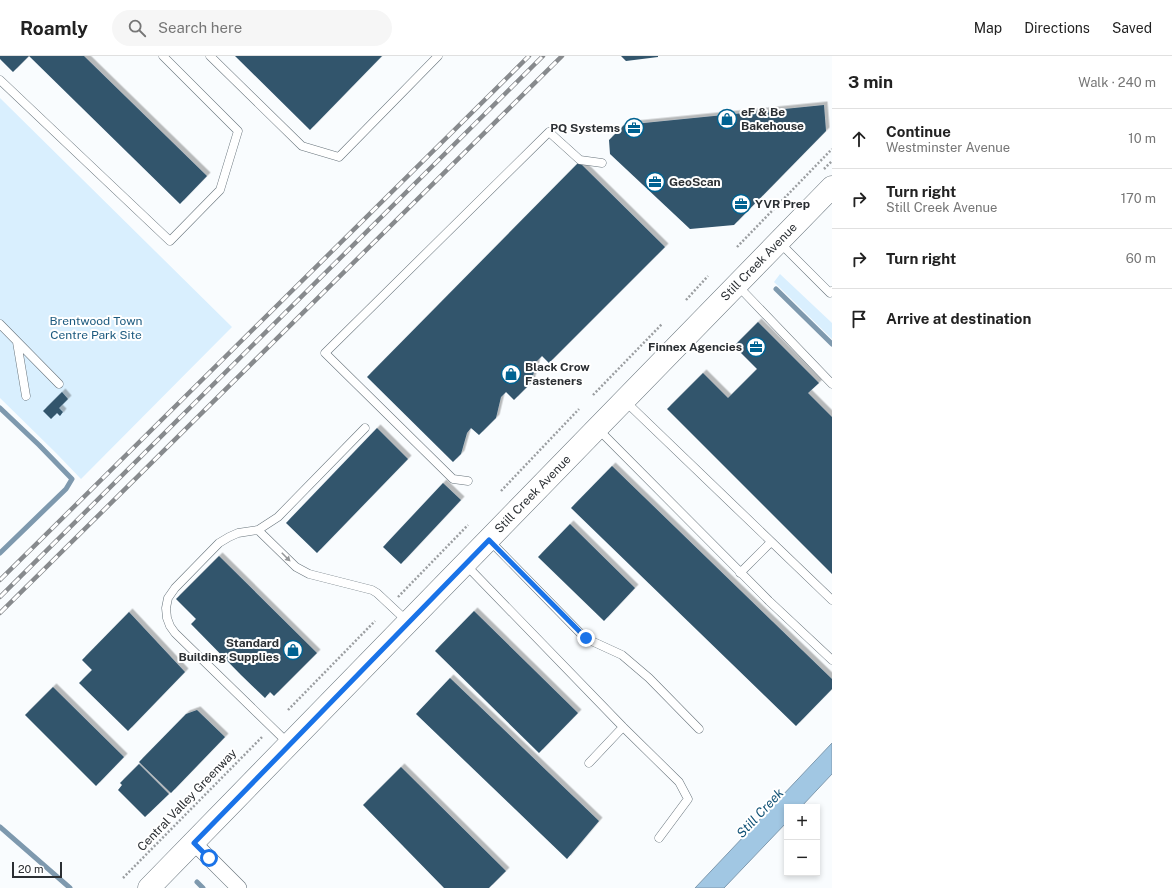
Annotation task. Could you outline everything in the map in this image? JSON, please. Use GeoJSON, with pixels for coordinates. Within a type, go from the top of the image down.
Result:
{"type":"FeatureCollection","features":[{"type":"Feature","properties":{"kind":"street","name":"Still Creek Avenue"},"geometry":{"type":"LineString","coordinates":[[149,888],[832,187]]}},
{"type":"Feature","properties":{"kind":"street"},"geometry":{"type":"LineString","coordinates":[[194,843],[239,888]]}},
{"type":"Feature","properties":{"kind":"lane"},"geometry":{"type":"LineString","coordinates":[[0,80],[170,241],[220,190],[238,130],[163,56]]}},
{"type":"Feature","properties":{"kind":"lane"},"geometry":{"type":"LineString","coordinates":[[210,56],[302,146],[339,157],[438,56]]}},
{"type":"Feature","properties":{"kind":"lane"},"geometry":{"type":"LineString","coordinates":[[468,481],[453,479],[325,353],[550,132],[580,160],[602,163]]}},
{"type":"Feature","properties":{"kind":"lane"},"geometry":{"type":"LineString","coordinates":[[779,241],[831,293]]}},
{"type":"Feature","properties":{"kind":"lane"},"geometry":{"type":"LineString","coordinates":[[737,284],[832,384]]}},
{"type":"Feature","properties":{"kind":"lane"},"geometry":{"type":"LineString","coordinates":[[0,324],[59,384]]}},
{"type":"Feature","properties":{"kind":"lane"},"geometry":{"type":"LineString","coordinates":[[17,342],[26,396]]}},
{"type":"Feature","properties":{"kind":"lane"},"geometry":{"type":"LineString","coordinates":[[624,400],[832,600]]}},
{"type":"Feature","properties":{"kind":"lane"},"geometry":{"type":"LineString","coordinates":[[289,745],[175,633],[167,618],[166,608],[168,598],[175,588],[219,542],[238,533],[258,530],[278,517],[365,428]]}},
{"type":"Feature","properties":{"kind":"lane"},"geometry":{"type":"LineString","coordinates":[[597,428],[769,601],[832,660]]}},
{"type":"Feature","properties":{"kind":"lane"},"geometry":{"type":"LineString","coordinates":[[258,530],[302,571],[372,590],[408,622]]}},
{"type":"Feature","properties":{"kind":"lane"},"geometry":{"type":"LineString","coordinates":[[489,540],[586,638],[622,655],[649,678],[699,729]]}},
{"type":"Feature","properties":{"kind":"lane"},"geometry":{"type":"LineString","coordinates":[[740,572],[771,542]]}},
{"type":"Feature","properties":{"kind":"lane"},"geometry":{"type":"LineString","coordinates":[[464,564],[623,727],[679,782],[688,800],[659,838]]}},
{"type":"Feature","properties":{"kind":"lane"},"geometry":{"type":"LineString","coordinates":[[589,763],[623,727]]}},
{"type":"Feature","properties":{"kind":"path"},"geometry":{"type":"LineString","coordinates":[[737,247],[832,149]]}},
{"type":"Feature","properties":{"kind":"path"},"geometry":{"type":"LineString","coordinates":[[686,300],[708,276]]}},
{"type":"Feature","properties":{"kind":"path"},"geometry":{"type":"LineString","coordinates":[[592,396],[662,324]]}},
{"type":"Feature","properties":{"kind":"path"},"geometry":{"type":"LineString","coordinates":[[501,491],[580,409]]}},
{"type":"Feature","properties":{"kind":"path"},"geometry":{"type":"LineString","coordinates":[[398,597],[468,524]]}},
{"type":"Feature","properties":{"kind":"path"},"geometry":{"type":"LineString","coordinates":[[288,710],[375,621]]}},
{"type":"Feature","properties":{"kind":"path","name":"Central Valley Greenway"},"geometry":{"type":"LineString","coordinates":[[123,878],[263,735]]}},
{"type":"Feature","properties":{"kind":"green space","name":"Brentwood Town Centre Park Site"},"geometry":{"type":"Polygon","coordinates":[[[0,98],[232,327],[81,479],[0,398],[0,98]]]}},
{"type":"Feature","properties":{"kind":"green space"},"geometry":{"type":"Polygon","coordinates":[[[780,274],[832,323],[832,339],[774,282],[780,274]]]}},
{"type":"Feature","properties":{"kind":"water"},"geometry":{"type":"Polygon","coordinates":[[[832,743],[832,774],[804,804],[784,804],[784,825],[724,888],[695,888],[832,743]]]}},
{"type":"Feature","properties":{"kind":"building"},"geometry":{"type":"Polygon","coordinates":[[[0,56],[29,56],[13,72],[0,59],[0,56]]]}},
{"type":"Feature","properties":{"kind":"building"},"geometry":{"type":"Polygon","coordinates":[[[29,56],[84,56],[207,176],[180,204],[29,56]]]}},
{"type":"Feature","properties":{"kind":"building"},"geometry":{"type":"Polygon","coordinates":[[[235,56],[382,56],[310,130],[235,56]]]}},
{"type":"Feature","properties":{"kind":"building"},"geometry":{"type":"Polygon","coordinates":[[[621,56],[658,56],[658,57],[626,61],[621,56]]]}},
{"type":"Feature","properties":{"kind":"building"},"geometry":{"type":"Polygon","coordinates":[[[824,105],[826,131],[734,225],[690,229],[610,154],[609,140],[624,125],[824,105]]]}},
{"type":"Feature","properties":{"kind":"building"},"geometry":{"type":"Polygon","coordinates":[[[579,162],[665,247],[549,363],[542,356],[537,361],[531,383],[514,400],[506,392],[501,397],[496,418],[479,435],[471,428],[467,433],[461,454],[453,462],[367,377],[579,162]]]}},
{"type":"Feature","properties":{"kind":"building"},"geometry":{"type":"Polygon","coordinates":[[[758,322],[819,383],[808,393],[832,417],[832,574],[667,409],[703,373],[728,398],[757,369],[734,346],[758,322]]]}},
{"type":"Feature","properties":{"kind":"building"},"geometry":{"type":"Polygon","coordinates":[[[62,392],[68,399],[59,408],[63,412],[60,416],[57,413],[51,419],[43,411],[62,392]]]}},
{"type":"Feature","properties":{"kind":"building"},"geometry":{"type":"Polygon","coordinates":[[[377,428],[408,459],[317,553],[286,523],[377,428]]]}},
{"type":"Feature","properties":{"kind":"building"},"geometry":{"type":"Polygon","coordinates":[[[612,466],[832,679],[832,689],[796,726],[571,508],[612,466]]]}},
{"type":"Feature","properties":{"kind":"building"},"geometry":{"type":"Polygon","coordinates":[[[443,483],[461,500],[401,564],[383,547],[443,483]]]}},
{"type":"Feature","properties":{"kind":"building"},"geometry":{"type":"Polygon","coordinates":[[[570,524],[635,588],[604,621],[538,557],[570,524]]]}},
{"type":"Feature","properties":{"kind":"building"},"geometry":{"type":"Polygon","coordinates":[[[219,556],[317,653],[274,696],[270,692],[265,698],[241,675],[191,624],[196,619],[176,599],[219,556]]]}},
{"type":"Feature","properties":{"kind":"building"},"geometry":{"type":"Polygon","coordinates":[[[474,611],[578,713],[539,753],[435,651],[474,611]]]}},
{"type":"Feature","properties":{"kind":"building"},"geometry":{"type":"Polygon","coordinates":[[[129,612],[185,672],[128,731],[79,683],[92,670],[82,660],[129,612]]]}},
{"type":"Feature","properties":{"kind":"building"},"geometry":{"type":"Polygon","coordinates":[[[450,678],[599,821],[567,859],[416,714],[450,678]]]}},
{"type":"Feature","properties":{"kind":"building"},"geometry":{"type":"Polygon","coordinates":[[[53,687],[124,757],[96,786],[25,715],[53,687]]]}},
{"type":"Feature","properties":{"kind":"building"},"geometry":{"type":"Polygon","coordinates":[[[197,710],[225,737],[171,793],[139,762],[186,714],[197,710]]]}},
{"type":"Feature","properties":{"kind":"building"},"geometry":{"type":"Polygon","coordinates":[[[139,764],[169,794],[145,817],[118,790],[122,785],[120,783],[139,764]]]}},
{"type":"Feature","properties":{"kind":"building"},"geometry":{"type":"Polygon","coordinates":[[[401,767],[506,871],[489,888],[444,888],[363,805],[401,767]]]}},
{"type":"Feature","properties":{"kind":"waterway"},"geometry":{"type":"LineString","coordinates":[[776,289],[832,344]]}},
{"type":"Feature","properties":{"kind":"waterway"},"geometry":{"type":"LineString","coordinates":[[0,408],[72,479],[66,489],[0,553]]}},
{"type":"Feature","properties":{"kind":"waterway"},"geometry":{"type":"LineString","coordinates":[[0,827],[70,888]]}},
{"type":"Feature","properties":{"kind":"waterway"},"geometry":{"type":"LineString","coordinates":[[197,882],[203,888]]}},
{"type":"Feature","properties":{"kind":"railway"},"geometry":{"type":"LineString","coordinates":[[0,580],[529,56]]}},
{"type":"Feature","properties":{"kind":"railway"},"geometry":{"type":"LineString","coordinates":[[0,597],[543,56]]}},
{"type":"Feature","properties":{"kind":"railway"},"geometry":{"type":"LineString","coordinates":[[0,613],[562,56]]}},
{"type":"Feature","properties":{"kind":"place","name":"eF & Be Bakehouse"},"geometry":{"type":"Point","coordinates":[727,119]}},
{"type":"Feature","properties":{"kind":"place","name":"PQ Systems"},"geometry":{"type":"Point","coordinates":[634,128]}},
{"type":"Feature","properties":{"kind":"place","name":"GeoScan"},"geometry":{"type":"Point","coordinates":[655,182]}},
{"type":"Feature","properties":{"kind":"place","name":"YVR Prep"},"geometry":{"type":"Point","coordinates":[741,204]}},
{"type":"Feature","properties":{"kind":"place","name":"Finnex Agencies"},"geometry":{"type":"Point","coordinates":[756,347]}},
{"type":"Feature","properties":{"kind":"place","name":"Black Crow Fasteners"},"geometry":{"type":"Point","coordinates":[511,374]}},
{"type":"Feature","properties":{"kind":"place","name":"Standard Building Supplies"},"geometry":{"type":"Point","coordinates":[293,650]}},
{"type":"Feature","properties":{"kind":"route"},"geometry":{"type":"LineString","coordinates":[[209,858],[194,843],[489,540],[586,638]]}},
{"type":"Feature","properties":{"kind":"water label","name":"Still Creek"},"geometry":{"type":"Point","coordinates":[760,813]}}]}
